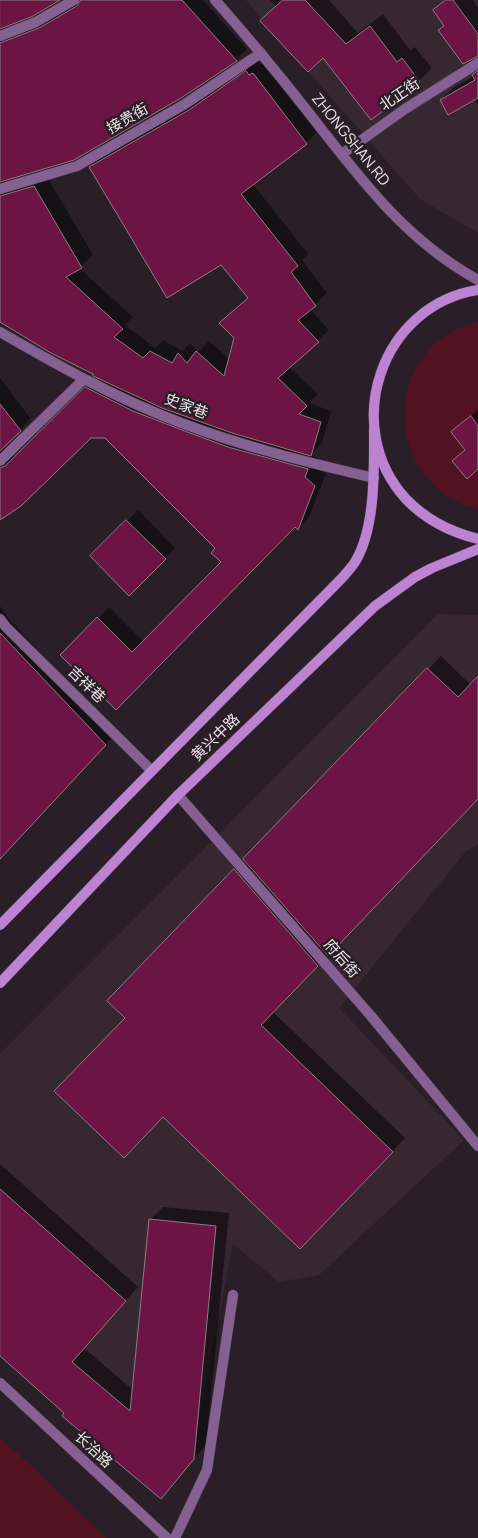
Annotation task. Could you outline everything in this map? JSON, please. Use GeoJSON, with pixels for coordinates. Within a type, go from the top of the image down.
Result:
{"type":"FeatureCollection","features":[{"type":"Feature","properties":{"kind":"main road"},"geometry":{"type":"LineString","coordinates":[[478,290],[439,303],[409,325],[387,356],[380,373],[373,410],[374,429],[384,465],[393,482],[406,499],[421,513],[439,525],[458,534],[478,539]]}},
{"type":"Feature","properties":{"kind":"main road","name":"黄兴中路"},"geometry":{"type":"LineString","coordinates":[[0,925],[337,584],[356,561],[365,538],[374,478],[374,429]]}},
{"type":"Feature","properties":{"kind":"main road","name":"黄兴中路"},"geometry":{"type":"LineString","coordinates":[[0,983],[178,795],[386,597],[432,568],[478,549]]}},
{"type":"Feature","properties":{"kind":"street"},"geometry":{"type":"LineString","coordinates":[[0,36],[36,22],[74,0]]}},
{"type":"Feature","properties":{"kind":"street","name":"ZHONGSHAN.RD"},"geometry":{"type":"LineString","coordinates":[[216,0],[261,52],[369,188],[418,240],[478,280]]}},
{"type":"Feature","properties":{"kind":"street","name":"接贵街"},"geometry":{"type":"LineString","coordinates":[[0,188],[77,166],[185,104],[261,52]]}},
{"type":"Feature","properties":{"kind":"street","name":"北正街"},"geometry":{"type":"LineString","coordinates":[[342,154],[405,109],[478,63]]}},
{"type":"Feature","properties":{"kind":"street","name":"史家巷"},"geometry":{"type":"LineString","coordinates":[[0,332],[83,380],[183,424],[301,461],[374,478]]}},
{"type":"Feature","properties":{"kind":"street"},"geometry":{"type":"LineString","coordinates":[[0,461],[83,380]]}},
{"type":"Feature","properties":{"kind":"street","name":"吉祥巷"},"geometry":{"type":"LineString","coordinates":[[0,619],[152,771]]}},
{"type":"Feature","properties":{"kind":"street","name":"府后街"},"geometry":{"type":"LineString","coordinates":[[178,795],[371,1016],[478,1146]]}},
{"type":"Feature","properties":{"kind":"street"},"geometry":{"type":"LineString","coordinates":[[176,1538],[208,1470],[233,1295]]}},
{"type":"Feature","properties":{"kind":"street","name":"长治路"},"geometry":{"type":"LineString","coordinates":[[0,1383],[144,1519],[167,1538]]}},
{"type":"Feature","properties":{"kind":"shaded area"},"geometry":{"type":"Polygon","coordinates":[[[246,0],[478,0],[478,233],[420,199],[246,0]]]}},
{"type":"Feature","properties":{"kind":"shaded area"},"geometry":{"type":"Polygon","coordinates":[[[478,322],[478,509],[446,495],[423,473],[410,445],[405,415],[409,385],[423,358],[446,336],[478,322]]]}},
{"type":"Feature","properties":{"kind":"shaded area"},"geometry":{"type":"Polygon","coordinates":[[[438,614],[478,615],[478,844],[465,852],[339,1008],[464,1140],[319,1275],[279,1282],[233,1244],[195,1440],[161,1499],[0,1351],[0,1054],[438,614]]]}},
{"type":"Feature","properties":{"kind":"shaded area"},"geometry":{"type":"Polygon","coordinates":[[[0,1437],[107,1538],[0,1538],[0,1437]]]}},
{"type":"Feature","properties":{"kind":"building"},"geometry":{"type":"Polygon","coordinates":[[[0,0],[60,0],[33,16],[0,29],[0,0]]]}},
{"type":"Feature","properties":{"kind":"building"},"geometry":{"type":"Polygon","coordinates":[[[81,0],[182,0],[237,61],[181,98],[74,160],[0,182],[0,43],[39,28],[77,6],[81,0]]]}},
{"type":"Feature","properties":{"kind":"building"},"geometry":{"type":"Polygon","coordinates":[[[283,0],[305,0],[346,44],[370,26],[397,62],[402,58],[420,82],[371,120],[323,58],[308,72],[260,21],[283,0]]]}},
{"type":"Feature","properties":{"kind":"building"},"geometry":{"type":"Polygon","coordinates":[[[446,0],[453,0],[478,34],[478,56],[463,64],[438,30],[444,26],[433,10],[446,0]]]}},
{"type":"Feature","properties":{"kind":"building"},"geometry":{"type":"Polygon","coordinates":[[[246,71],[249,75],[253,73],[307,144],[241,194],[298,266],[291,272],[316,306],[298,320],[319,342],[278,378],[307,406],[299,414],[321,422],[311,456],[232,433],[162,408],[93,376],[93,374],[51,353],[0,322],[0,196],[34,186],[82,268],[66,277],[123,329],[114,337],[143,358],[150,351],[172,363],[178,353],[187,363],[196,351],[224,376],[234,338],[219,323],[248,298],[221,265],[167,298],[89,167],[189,110],[246,71]]]}},
{"type":"Feature","properties":{"kind":"building"},"geometry":{"type":"Polygon","coordinates":[[[478,71],[478,98],[448,115],[440,100],[475,80],[472,75],[478,71]]]}},
{"type":"Feature","properties":{"kind":"building"},"geometry":{"type":"Polygon","coordinates":[[[85,387],[133,411],[228,447],[308,469],[305,477],[315,486],[298,530],[295,527],[116,710],[60,655],[97,617],[132,652],[221,562],[211,553],[215,548],[105,438],[91,438],[21,506],[0,520],[0,468],[5,466],[85,387]]]}},
{"type":"Feature","properties":{"kind":"building"},"geometry":{"type":"Polygon","coordinates":[[[0,404],[21,431],[0,451],[0,404]]]}},
{"type":"Feature","properties":{"kind":"building"},"geometry":{"type":"Polygon","coordinates":[[[471,416],[478,426],[478,469],[467,479],[452,461],[465,450],[451,432],[471,416]]]}},
{"type":"Feature","properties":{"kind":"building"},"geometry":{"type":"Polygon","coordinates":[[[126,520],[166,559],[129,596],[90,556],[126,520]]]}},
{"type":"Feature","properties":{"kind":"building"},"geometry":{"type":"Polygon","coordinates":[[[0,633],[106,745],[0,859],[0,633]]]}},
{"type":"Feature","properties":{"kind":"building"},"geometry":{"type":"Polygon","coordinates":[[[427,668],[458,697],[478,676],[478,799],[328,956],[243,859],[427,668]]]}},
{"type":"Feature","properties":{"kind":"building"},"geometry":{"type":"Polygon","coordinates":[[[234,869],[318,966],[261,1025],[393,1152],[300,1249],[163,1117],[124,1158],[54,1091],[125,1018],[107,1001],[234,869]]]}},
{"type":"Feature","properties":{"kind":"building"},"geometry":{"type":"Polygon","coordinates":[[[0,1189],[126,1301],[72,1362],[130,1411],[149,1219],[216,1226],[194,1459],[161,1499],[62,1416],[64,1413],[0,1356],[0,1189]]]}}]}
